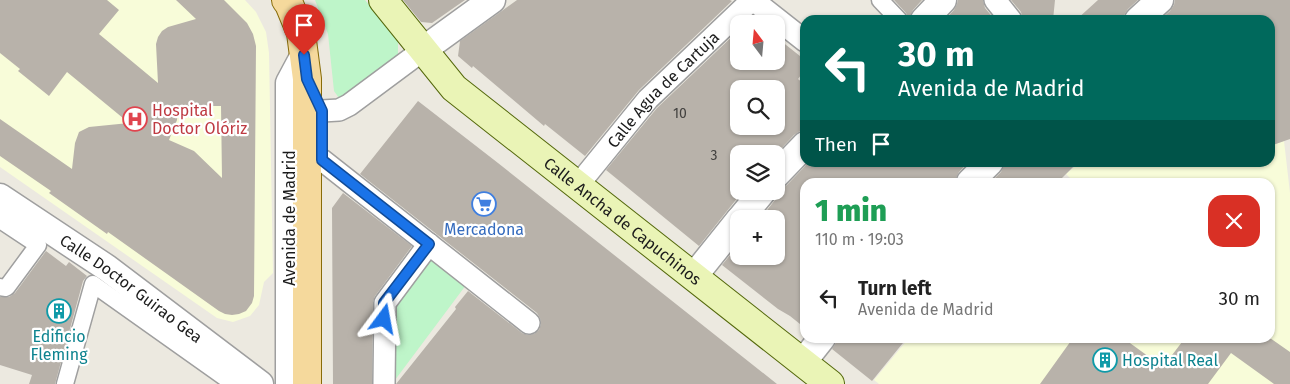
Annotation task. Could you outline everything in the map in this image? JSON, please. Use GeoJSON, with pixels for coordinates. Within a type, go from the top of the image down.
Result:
{"type":"FeatureCollection","features":[{"type":"Feature","properties":{"kind":"main road","name":"Avenida de Madrid"},"geometry":{"type":"LineString","coordinates":[[286,0],[301,33],[306,67],[307,384]]}},
{"type":"Feature","properties":{"kind":"main road","name":"Calle Ancha de Capuchinos"},"geometry":{"type":"LineString","coordinates":[[383,0],[454,88],[830,384]]}},
{"type":"Feature","properties":{"kind":"main road","name":"Avenida de Madrid"},"geometry":{"type":"LineString","coordinates":[[306,67],[322,111],[324,384]]}},
{"type":"Feature","properties":{"kind":"street"},"geometry":{"type":"LineString","coordinates":[[322,111],[339,110],[349,106],[492,0]]}},
{"type":"Feature","properties":{"kind":"street"},"geometry":{"type":"LineString","coordinates":[[753,0],[800,37]]}},
{"type":"Feature","properties":{"kind":"street","name":"Calle Agua de Cartuja"},"geometry":{"type":"LineString","coordinates":[[578,185],[648,99],[753,0]]}},
{"type":"Feature","properties":{"kind":"street"},"geometry":{"type":"LineString","coordinates":[[760,0],[800,31]]}},
{"type":"Feature","properties":{"kind":"street"},"geometry":{"type":"LineString","coordinates":[[880,0],[894,15]]}},
{"type":"Feature","properties":{"kind":"street"},"geometry":{"type":"LineString","coordinates":[[929,15],[943,0]]}},
{"type":"Feature","properties":{"kind":"street"},"geometry":{"type":"LineString","coordinates":[[995,0],[1007,15]]}},
{"type":"Feature","properties":{"kind":"street"},"geometry":{"type":"LineString","coordinates":[[1144,15],[1160,0]]}},
{"type":"Feature","properties":{"kind":"street","name":"Avenida de Madrid"},"geometry":{"type":"LineString","coordinates":[[289,384],[289,83],[306,67]]}},
{"type":"Feature","properties":{"kind":"street"},"geometry":{"type":"LineString","coordinates":[[785,166],[800,150]]}},
{"type":"Feature","properties":{"kind":"street","name":"Avenida de Madrid"},"geometry":{"type":"LineString","coordinates":[[322,160],[528,323]]}},
{"type":"Feature","properties":{"kind":"street"},"geometry":{"type":"LineString","coordinates":[[974,178],[985,167]]}},
{"type":"Feature","properties":{"kind":"street","name":"Calle Doctor Guirao Gea"},"geometry":{"type":"LineString","coordinates":[[0,197],[107,268],[260,384]]}},
{"type":"Feature","properties":{"kind":"street"},"geometry":{"type":"LineString","coordinates":[[747,210],[755,200]]}},
{"type":"Feature","properties":{"kind":"street"},"geometry":{"type":"LineString","coordinates":[[0,220],[38,245],[7,287],[0,287]]}},
{"type":"Feature","properties":{"kind":"street"},"geometry":{"type":"LineString","coordinates":[[694,276],[730,230]]}},
{"type":"Feature","properties":{"kind":"street"},"geometry":{"type":"LineString","coordinates":[[384,384],[384,303],[429,244]]}},
{"type":"Feature","properties":{"kind":"street"},"geometry":{"type":"LineString","coordinates":[[65,384],[93,284],[234,384]]}},
{"type":"Feature","properties":{"kind":"street"},"geometry":{"type":"LineString","coordinates":[[803,362],[818,343]]}},
{"type":"Feature","properties":{"kind":"shaded area","name":"Hospital Doctor Olóriz"},"geometry":{"type":"Polygon","coordinates":[[[0,0],[245,0],[256,12],[266,32],[269,53],[273,273],[264,282],[259,305],[250,316],[233,322],[217,318],[0,167],[0,0]]]}},
{"type":"Feature","properties":{"kind":"shaded area"},"geometry":{"type":"Polygon","coordinates":[[[1284,141],[1290,193],[1290,384],[879,384],[874,380],[905,343],[1275,343],[1275,178],[1070,178],[1066,174],[1074,167],[1275,167],[1275,144],[1284,141]]]}},
{"type":"Feature","properties":{"kind":"green space"},"geometry":{"type":"Polygon","coordinates":[[[315,0],[365,0],[398,39],[398,56],[339,98],[334,91],[328,34],[315,0]]]}},
{"type":"Feature","properties":{"kind":"green space"},"geometry":{"type":"Polygon","coordinates":[[[427,256],[466,285],[392,384],[389,303],[427,256]]]}},
{"type":"Feature","properties":{"kind":"building","name":"Hospital Doctor Olóriz"},"geometry":{"type":"Polygon","coordinates":[[[0,0],[107,0],[119,10],[99,34],[158,83],[156,44],[158,37],[168,27],[196,19],[176,0],[224,0],[247,23],[253,34],[256,46],[254,296],[252,303],[246,311],[232,315],[219,311],[108,232],[107,234],[49,193],[51,191],[0,156],[0,119],[72,169],[75,143],[79,132],[89,127],[129,123],[67,72],[49,96],[18,71],[20,69],[0,53],[0,0]],[[178,106],[177,120],[169,140],[194,151],[222,178],[221,106],[178,106]]]}},
{"type":"Feature","properties":{"kind":"building"},"geometry":{"type":"Polygon","coordinates":[[[403,0],[465,0],[432,23],[421,22],[403,0]]]}},
{"type":"Feature","properties":{"kind":"building"},"geometry":{"type":"Polygon","coordinates":[[[517,0],[732,1],[639,90],[585,156],[545,124],[544,126],[473,66],[472,68],[458,56],[460,41],[517,0]]]}},
{"type":"Feature","properties":{"kind":"building"},"geometry":{"type":"Polygon","coordinates":[[[894,0],[922,0],[910,15],[906,13],[894,0]]]}},
{"type":"Feature","properties":{"kind":"building"},"geometry":{"type":"Polygon","coordinates":[[[958,0],[983,0],[985,8],[991,15],[950,15],[958,0]]]}},
{"type":"Feature","properties":{"kind":"building"},"geometry":{"type":"Polygon","coordinates":[[[1011,0],[1055,0],[1054,15],[1022,15],[1011,0]]]}},
{"type":"Feature","properties":{"kind":"building"},"geometry":{"type":"Polygon","coordinates":[[[1098,0],[1138,0],[1124,15],[1082,15],[1098,0]]]}},
{"type":"Feature","properties":{"kind":"building"},"geometry":{"type":"Polygon","coordinates":[[[1175,0],[1290,0],[1290,139],[1275,144],[1275,15],[1166,15],[1174,5],[1175,0]]]}},
{"type":"Feature","properties":{"kind":"building"},"geometry":{"type":"Polygon","coordinates":[[[730,39],[730,70],[785,70],[785,44],[800,56],[800,76],[798,79],[800,81],[800,131],[785,145],[730,145],[730,200],[736,200],[699,246],[606,170],[657,108],[730,39]]]}},
{"type":"Feature","properties":{"kind":"building"},"geometry":{"type":"Polygon","coordinates":[[[418,101],[777,384],[396,384],[456,309],[455,307],[468,291],[522,333],[534,334],[539,330],[541,324],[537,313],[360,174],[418,101]]]}},
{"type":"Feature","properties":{"kind":"building"},"geometry":{"type":"Polygon","coordinates":[[[804,167],[964,167],[956,178],[800,178],[800,324],[722,265],[730,255],[730,265],[785,265],[785,210],[767,210],[775,200],[785,200],[785,186],[804,167]]]}},
{"type":"Feature","properties":{"kind":"building"},"geometry":{"type":"Polygon","coordinates":[[[1004,167],[1073,167],[1062,178],[995,178],[1004,167]]]}},
{"type":"Feature","properties":{"kind":"building"},"geometry":{"type":"Polygon","coordinates":[[[343,193],[412,246],[375,296],[373,302],[372,384],[333,384],[332,208],[343,193]]]}},
{"type":"Feature","properties":{"kind":"building"},"geometry":{"type":"Polygon","coordinates":[[[46,251],[66,266],[69,262],[87,276],[83,281],[55,384],[29,384],[32,375],[0,365],[0,297],[9,297],[15,293],[46,251]]]}},
{"type":"Feature","properties":{"kind":"building","name":"Hospital Real"},"geometry":{"type":"Polygon","coordinates":[[[1275,342],[1290,352],[1290,384],[1274,384],[1231,353],[1208,384],[1040,384],[1069,343],[1130,343],[1163,367],[1181,343],[1275,342]]]}},
{"type":"Feature","properties":{"kind":"building"},"geometry":{"type":"Polygon","coordinates":[[[836,343],[903,343],[872,381],[832,349],[836,343]]]}},
{"type":"Feature","properties":{"kind":"place","name":"Hospital Doctor Olóriz"},"geometry":{"type":"Point","coordinates":[135,119]}},
{"type":"Feature","properties":{"kind":"place","name":"Mercadona"},"geometry":{"type":"Point","coordinates":[484,204]}},
{"type":"Feature","properties":{"kind":"place","name":"Edificio Fleming"},"geometry":{"type":"Point","coordinates":[59,311]}},
{"type":"Feature","properties":{"kind":"place","name":"Hospital Real"},"geometry":{"type":"Point","coordinates":[1105,360]}},
{"type":"Feature","properties":{"kind":"route"},"geometry":{"type":"LineString","coordinates":[[304,55],[307,79],[322,111],[322,160],[429,244],[384,303],[384,319]]}}]}
